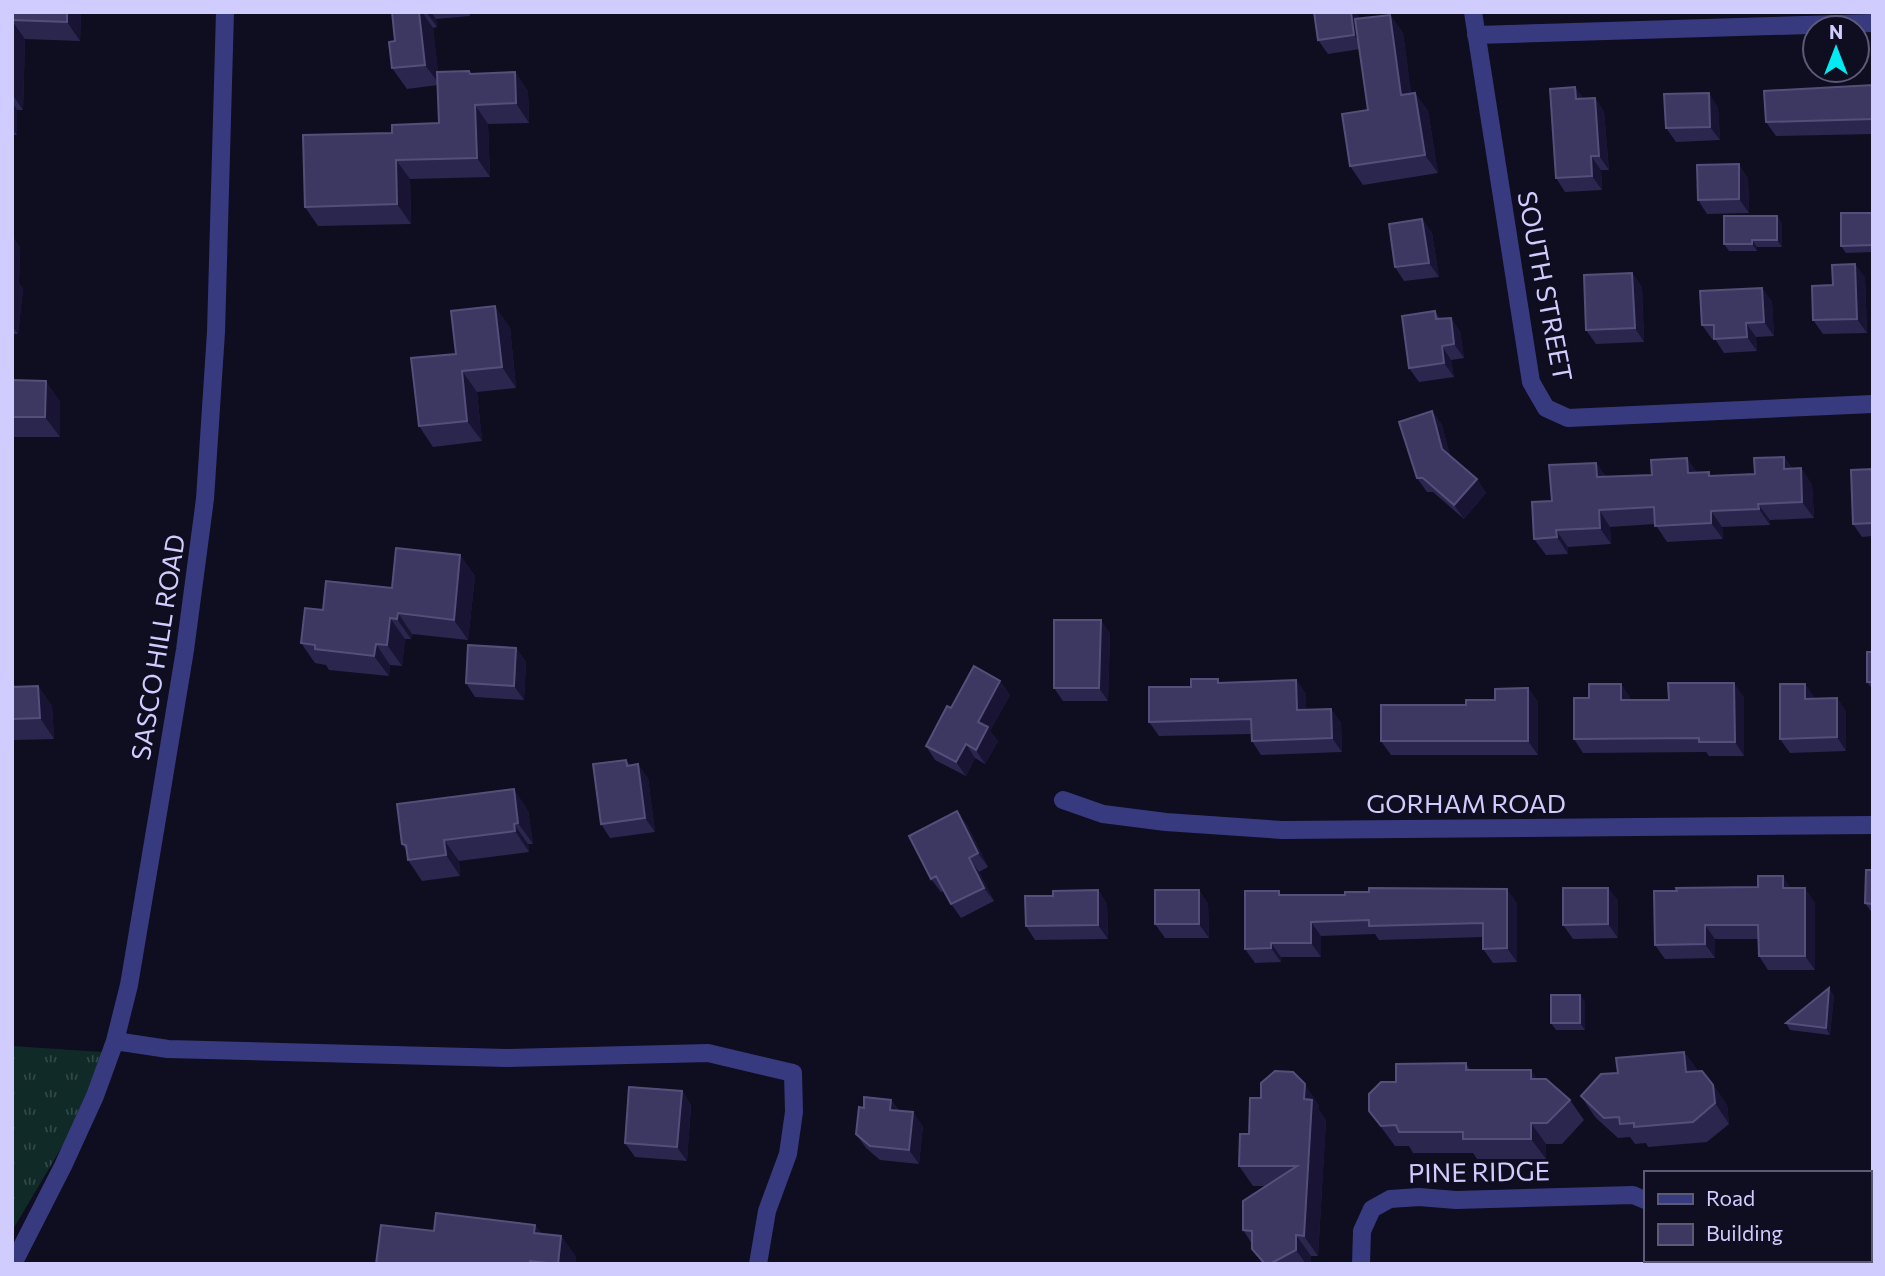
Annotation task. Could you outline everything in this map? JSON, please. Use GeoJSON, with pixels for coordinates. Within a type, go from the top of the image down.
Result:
{"type":"FeatureCollection","features":[{"type":"Feature","properties":{"kind":"street","name":"SASCO HILL ROAD"},"geometry":{"type":"LineString","coordinates":[[13,1264],[95,1096],[115,1041],[129,985],[160,802],[185,650],[205,499],[216,332],[225,12]]}},
{"type":"Feature","properties":{"kind":"street","name":"SOUTH STREET"},"geometry":{"type":"LineString","coordinates":[[1473,12],[1531,382],[1546,408],[1568,418],[1873,404]]}},
{"type":"Feature","properties":{"kind":"street"},"geometry":{"type":"LineString","coordinates":[[1476,36],[1873,23]]}},
{"type":"Feature","properties":{"kind":"street","name":"GORHAM ROAD"},"geometry":{"type":"LineString","coordinates":[[1063,800],[1103,814],[1166,822],[1282,830],[1873,825]]}},
{"type":"Feature","properties":{"kind":"street"},"geometry":{"type":"LineString","coordinates":[[115,1041],[168,1049],[506,1058],[708,1053],[793,1073],[794,1112],[788,1154],[767,1211],[758,1264]]}},
{"type":"Feature","properties":{"kind":"street","name":"PINE RIDGE"},"geometry":{"type":"LineString","coordinates":[[1361,1264],[1362,1231],[1372,1209],[1390,1199],[1633,1195],[1644,1200]]}},
{"type":"Feature","properties":{"kind":"green space"},"geometry":{"type":"Polygon","coordinates":[[[12,1046],[102,1052],[76,1123],[12,1231],[12,1046]]]}},
{"type":"Feature","properties":{"kind":"building"},"geometry":{"type":"Polygon","coordinates":[[[12,12],[67,12],[67,22],[12,20],[12,12]]]}},
{"type":"Feature","properties":{"kind":"building"},"geometry":{"type":"Polygon","coordinates":[[[392,12],[419,12],[425,65],[392,68],[389,42],[395,41],[392,12]]]}},
{"type":"Feature","properties":{"kind":"building"},"geometry":{"type":"Polygon","coordinates":[[[1314,12],[1351,12],[1354,35],[1318,40],[1314,12]]]}},
{"type":"Feature","properties":{"kind":"building"},"geometry":{"type":"Polygon","coordinates":[[[1390,15],[1401,95],[1415,93],[1425,155],[1350,166],[1342,114],[1368,110],[1355,19],[1390,15]]]}},
{"type":"Feature","properties":{"kind":"building"},"geometry":{"type":"Polygon","coordinates":[[[469,71],[470,74],[515,72],[516,103],[475,105],[477,158],[396,160],[397,204],[305,207],[303,135],[392,133],[392,125],[439,123],[437,72],[469,71]]]}},
{"type":"Feature","properties":{"kind":"building"},"geometry":{"type":"Polygon","coordinates":[[[1873,85],[1873,119],[1766,122],[1764,91],[1873,85]]]}},
{"type":"Feature","properties":{"kind":"building"},"geometry":{"type":"Polygon","coordinates":[[[1575,87],[1576,99],[1595,98],[1599,156],[1591,156],[1592,176],[1556,178],[1550,89],[1575,87]]]}},
{"type":"Feature","properties":{"kind":"building"},"geometry":{"type":"Polygon","coordinates":[[[1709,93],[1710,127],[1666,128],[1664,94],[1709,93]]]}},
{"type":"Feature","properties":{"kind":"building"},"geometry":{"type":"Polygon","coordinates":[[[1739,164],[1739,199],[1698,200],[1697,165],[1739,164]]]}},
{"type":"Feature","properties":{"kind":"building"},"geometry":{"type":"Polygon","coordinates":[[[1841,213],[1873,213],[1873,245],[1841,246],[1841,213]]]}},
{"type":"Feature","properties":{"kind":"building"},"geometry":{"type":"Polygon","coordinates":[[[1724,216],[1777,216],[1777,240],[1752,240],[1752,244],[1724,244],[1724,216]]]}},
{"type":"Feature","properties":{"kind":"building"},"geometry":{"type":"Polygon","coordinates":[[[1422,219],[1429,263],[1395,267],[1389,224],[1422,219]]]}},
{"type":"Feature","properties":{"kind":"building"},"geometry":{"type":"Polygon","coordinates":[[[1855,264],[1857,319],[1813,320],[1812,286],[1833,285],[1832,265],[1855,264]]]}},
{"type":"Feature","properties":{"kind":"building"},"geometry":{"type":"Polygon","coordinates":[[[1632,273],[1635,328],[1586,330],[1584,275],[1632,273]]]}},
{"type":"Feature","properties":{"kind":"building"},"geometry":{"type":"Polygon","coordinates":[[[1762,288],[1764,322],[1746,323],[1747,337],[1714,339],[1714,325],[1702,325],[1700,291],[1762,288]]]}},
{"type":"Feature","properties":{"kind":"building"},"geometry":{"type":"Polygon","coordinates":[[[495,306],[502,367],[462,371],[467,421],[419,426],[411,358],[456,354],[451,311],[495,306]]]}},
{"type":"Feature","properties":{"kind":"building"},"geometry":{"type":"Polygon","coordinates":[[[1435,311],[1436,319],[1451,318],[1454,344],[1442,346],[1444,363],[1409,368],[1402,316],[1435,311]]]}},
{"type":"Feature","properties":{"kind":"building"},"geometry":{"type":"Polygon","coordinates":[[[12,380],[46,381],[45,417],[12,417],[12,380]]]}},
{"type":"Feature","properties":{"kind":"building"},"geometry":{"type":"Polygon","coordinates":[[[1432,411],[1442,449],[1477,479],[1454,505],[1423,478],[1417,478],[1399,422],[1432,411]]]}},
{"type":"Feature","properties":{"kind":"building"},"geometry":{"type":"Polygon","coordinates":[[[1784,457],[1784,469],[1801,468],[1802,502],[1758,504],[1759,509],[1711,511],[1711,523],[1655,526],[1654,507],[1599,510],[1600,528],[1556,530],[1557,537],[1534,539],[1532,502],[1552,501],[1549,465],[1596,463],[1597,477],[1652,475],[1651,460],[1687,458],[1688,473],[1709,472],[1709,476],[1755,474],[1754,458],[1784,457]]]}},
{"type":"Feature","properties":{"kind":"building"},"geometry":{"type":"Polygon","coordinates":[[[1873,469],[1873,523],[1853,524],[1851,470],[1873,469]]]}},
{"type":"Feature","properties":{"kind":"building"},"geometry":{"type":"Polygon","coordinates":[[[396,548],[460,555],[454,620],[398,613],[397,619],[390,618],[387,645],[376,644],[374,656],[315,649],[315,645],[301,643],[305,608],[323,610],[326,581],[392,588],[396,548]]]}},
{"type":"Feature","properties":{"kind":"building"},"geometry":{"type":"Polygon","coordinates":[[[1054,620],[1101,620],[1099,688],[1054,688],[1054,620]]]}},
{"type":"Feature","properties":{"kind":"building"},"geometry":{"type":"Polygon","coordinates":[[[468,645],[516,648],[514,686],[466,683],[468,645]]]}},
{"type":"Feature","properties":{"kind":"building"},"geometry":{"type":"Polygon","coordinates":[[[1867,652],[1873,652],[1873,682],[1867,682],[1867,652]]]}},
{"type":"Feature","properties":{"kind":"building"},"geometry":{"type":"Polygon","coordinates":[[[974,666],[1000,681],[978,722],[988,727],[976,750],[966,744],[956,762],[926,746],[947,706],[951,708],[974,666]]]}},
{"type":"Feature","properties":{"kind":"building"},"geometry":{"type":"Polygon","coordinates":[[[1191,679],[1218,679],[1218,683],[1296,680],[1297,710],[1331,709],[1332,738],[1252,741],[1251,719],[1149,722],[1149,687],[1191,687],[1191,679]]]}},
{"type":"Feature","properties":{"kind":"building"},"geometry":{"type":"Polygon","coordinates":[[[1668,683],[1734,683],[1735,742],[1699,742],[1699,738],[1574,739],[1574,698],[1589,698],[1589,684],[1621,684],[1621,700],[1669,700],[1668,683]]]}},
{"type":"Feature","properties":{"kind":"building"},"geometry":{"type":"Polygon","coordinates":[[[1780,684],[1805,684],[1805,699],[1837,698],[1837,737],[1780,739],[1780,684]]]}},
{"type":"Feature","properties":{"kind":"building"},"geometry":{"type":"Polygon","coordinates":[[[38,686],[40,718],[12,719],[12,687],[38,686]]]}},
{"type":"Feature","properties":{"kind":"building"},"geometry":{"type":"Polygon","coordinates":[[[1528,688],[1528,741],[1381,741],[1381,705],[1466,705],[1466,700],[1495,700],[1495,689],[1528,688]]]}},
{"type":"Feature","properties":{"kind":"building"},"geometry":{"type":"Polygon","coordinates":[[[626,760],[627,766],[638,764],[645,818],[601,824],[593,764],[626,760]]]}},
{"type":"Feature","properties":{"kind":"building"},"geometry":{"type":"Polygon","coordinates":[[[514,789],[518,823],[514,824],[515,831],[444,840],[446,855],[408,860],[406,845],[402,844],[397,804],[514,789]]]}},
{"type":"Feature","properties":{"kind":"building"},"geometry":{"type":"Polygon","coordinates":[[[957,811],[978,853],[969,858],[984,888],[951,904],[936,876],[931,879],[909,836],[957,811]]]}},
{"type":"Feature","properties":{"kind":"building"},"geometry":{"type":"Polygon","coordinates":[[[1866,870],[1873,870],[1873,904],[1865,903],[1866,870]]]}},
{"type":"Feature","properties":{"kind":"building"},"geometry":{"type":"Polygon","coordinates":[[[1758,876],[1783,876],[1783,888],[1805,888],[1805,956],[1759,956],[1758,925],[1705,925],[1705,944],[1655,945],[1654,891],[1677,891],[1676,888],[1758,887],[1758,876]]]}},
{"type":"Feature","properties":{"kind":"building"},"geometry":{"type":"Polygon","coordinates":[[[1369,888],[1507,889],[1507,948],[1483,949],[1483,923],[1369,926],[1369,920],[1311,922],[1311,943],[1271,943],[1271,948],[1245,949],[1245,891],[1279,891],[1279,895],[1345,895],[1345,892],[1369,892],[1369,888]]]}},
{"type":"Feature","properties":{"kind":"building"},"geometry":{"type":"Polygon","coordinates":[[[1563,888],[1608,888],[1608,924],[1563,925],[1563,888]]]}},
{"type":"Feature","properties":{"kind":"building"},"geometry":{"type":"Polygon","coordinates":[[[1098,890],[1098,925],[1026,926],[1025,896],[1053,896],[1053,891],[1098,890]]]}},
{"type":"Feature","properties":{"kind":"building"},"geometry":{"type":"Polygon","coordinates":[[[1155,890],[1199,890],[1199,924],[1155,924],[1155,890]]]}},
{"type":"Feature","properties":{"kind":"building"},"geometry":{"type":"Polygon","coordinates":[[[1829,988],[1826,1028],[1786,1023],[1829,988]]]}},
{"type":"Feature","properties":{"kind":"building"},"geometry":{"type":"Polygon","coordinates":[[[1551,995],[1580,995],[1580,1023],[1551,1023],[1551,995]]]}},
{"type":"Feature","properties":{"kind":"building"},"geometry":{"type":"Polygon","coordinates":[[[1684,1052],[1686,1072],[1702,1071],[1713,1085],[1715,1103],[1693,1122],[1634,1127],[1634,1123],[1620,1124],[1619,1117],[1604,1118],[1581,1096],[1601,1074],[1618,1073],[1616,1058],[1684,1052]]]}},
{"type":"Feature","properties":{"kind":"building"},"geometry":{"type":"Polygon","coordinates":[[[1466,1063],[1466,1070],[1531,1070],[1531,1079],[1546,1079],[1570,1100],[1547,1123],[1531,1123],[1531,1139],[1463,1139],[1463,1132],[1399,1132],[1396,1125],[1381,1126],[1369,1111],[1369,1094],[1381,1082],[1396,1082],[1396,1064],[1466,1063]]]}},
{"type":"Feature","properties":{"kind":"building"},"geometry":{"type":"Polygon","coordinates":[[[1275,1071],[1293,1072],[1305,1084],[1304,1099],[1312,1100],[1304,1236],[1296,1235],[1296,1250],[1265,1264],[1252,1249],[1252,1231],[1243,1230],[1243,1201],[1297,1166],[1239,1166],[1240,1134],[1249,1134],[1250,1098],[1261,1098],[1261,1083],[1275,1071]]]}},
{"type":"Feature","properties":{"kind":"building"},"geometry":{"type":"Polygon","coordinates":[[[629,1087],[682,1091],[677,1147],[625,1143],[629,1087]]]}},
{"type":"Feature","properties":{"kind":"building"},"geometry":{"type":"Polygon","coordinates":[[[864,1097],[891,1100],[890,1110],[913,1112],[909,1150],[870,1146],[856,1134],[859,1107],[864,1108],[864,1097]]]}},
{"type":"Feature","properties":{"kind":"building"},"geometry":{"type":"Polygon","coordinates":[[[436,1213],[535,1225],[534,1233],[561,1236],[558,1264],[530,1261],[530,1264],[376,1264],[381,1225],[434,1231],[436,1213]]]}},
{"type":"Feature","properties":{"kind":"building"},"geometry":{"type":"Polygon","coordinates":[[[1702,1262],[1773,1264],[1703,1264],[1702,1262]]]}}]}
